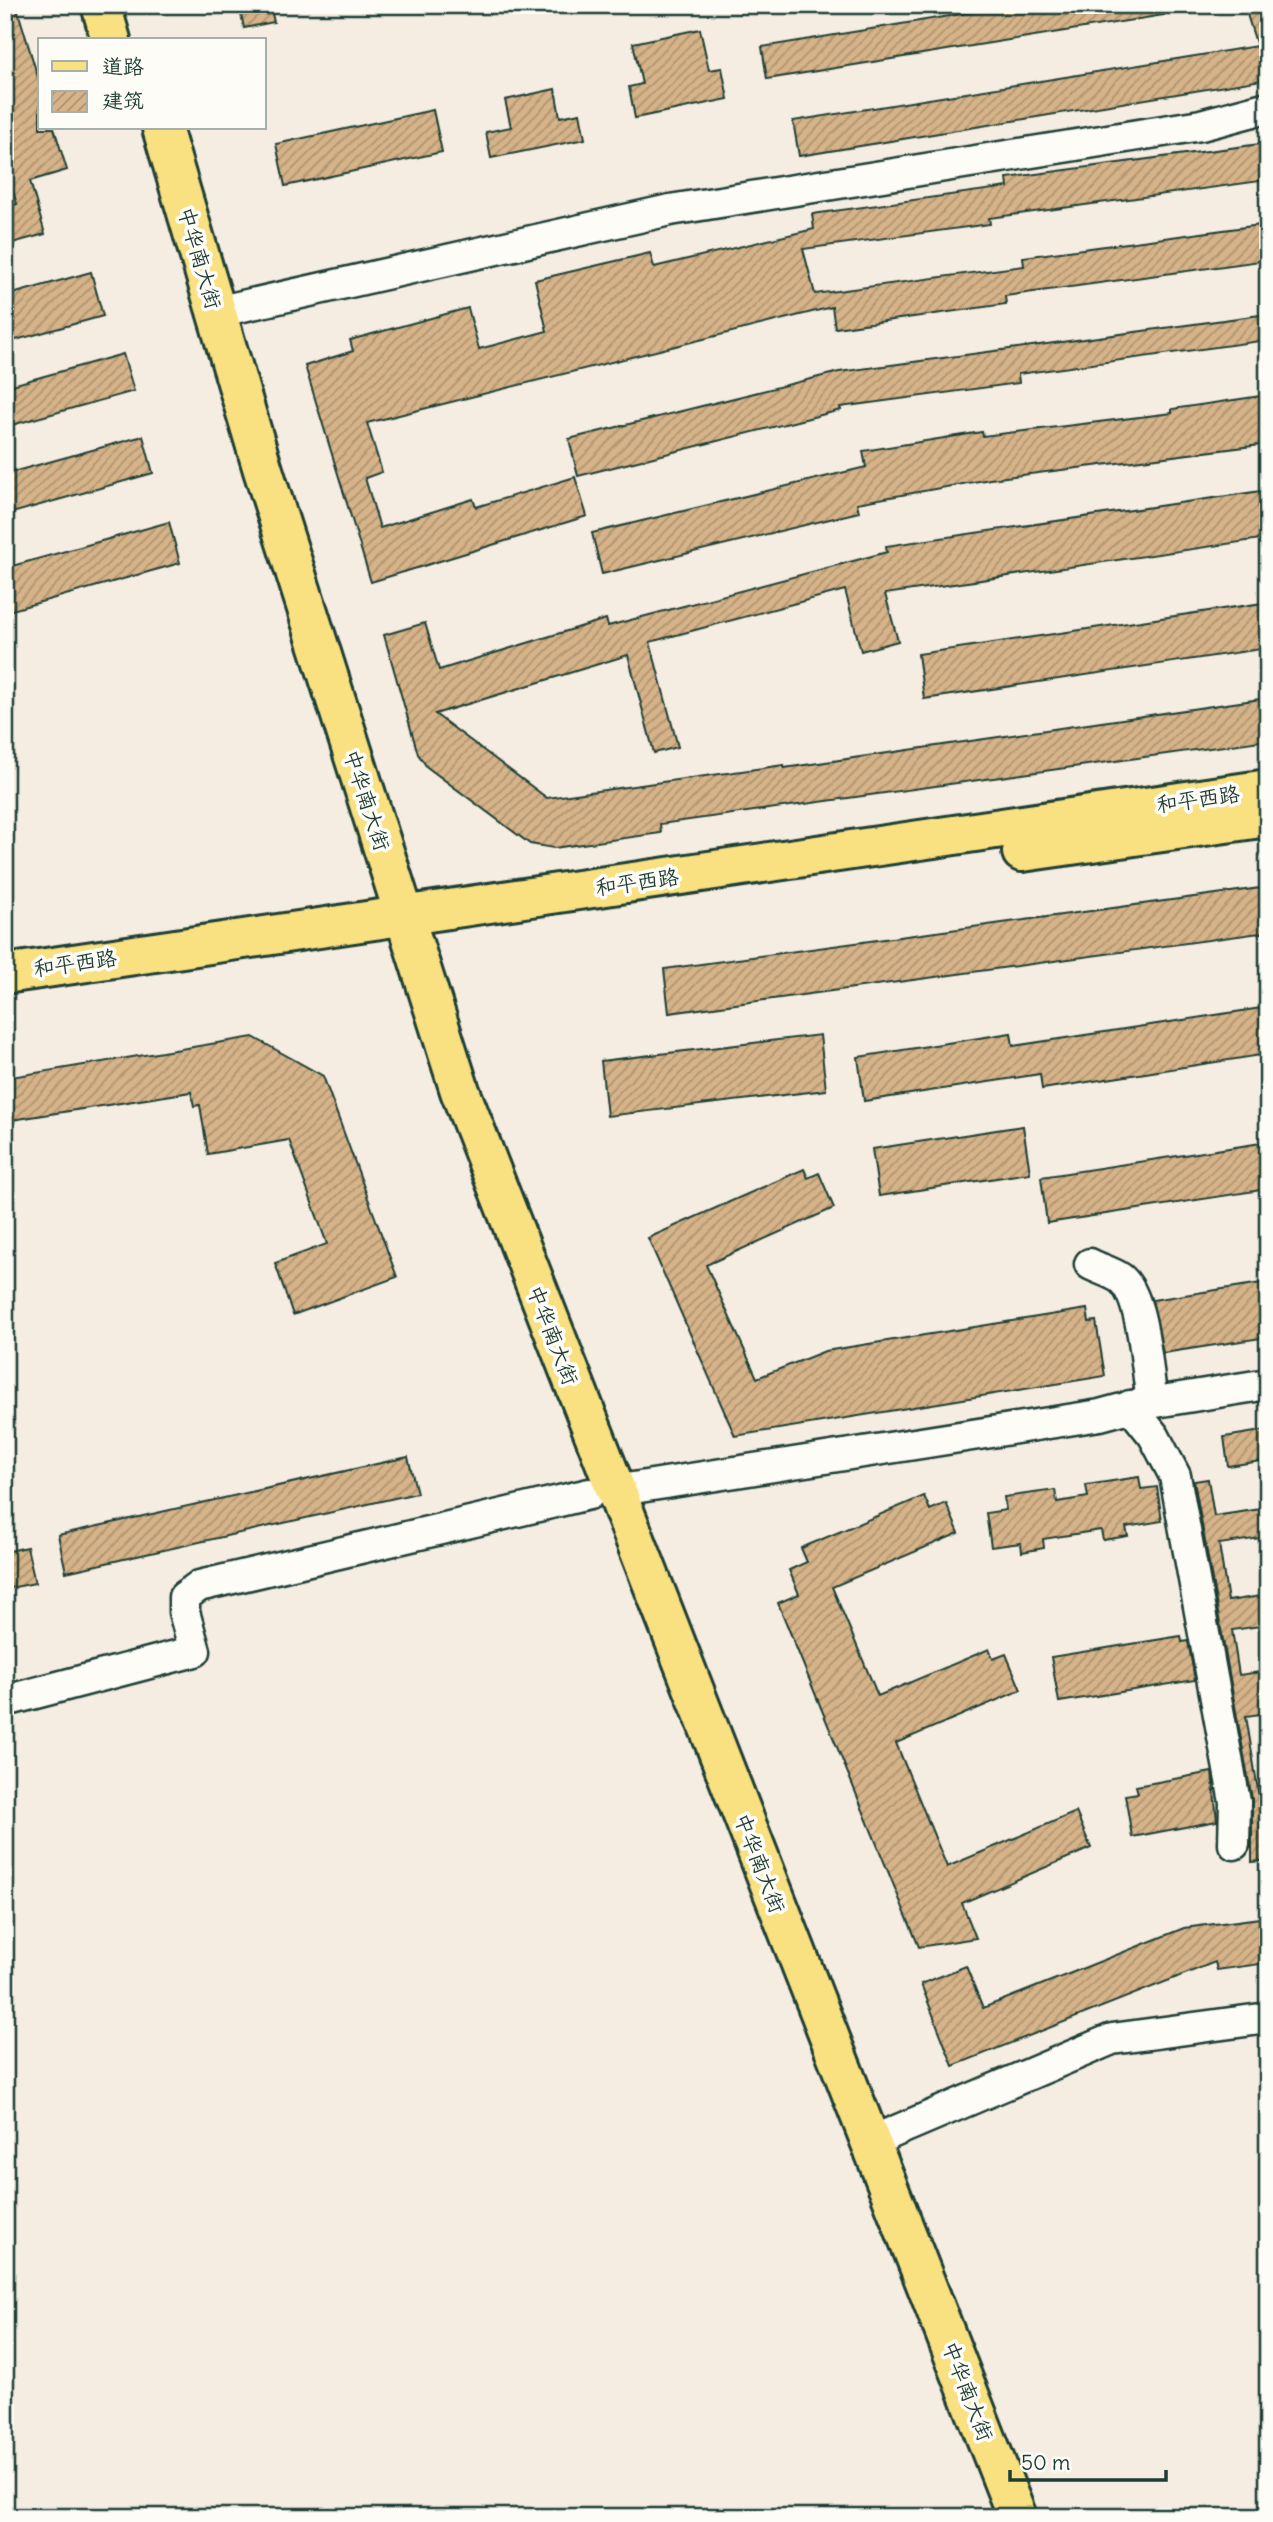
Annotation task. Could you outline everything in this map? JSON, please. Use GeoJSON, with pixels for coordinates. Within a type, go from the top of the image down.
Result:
{"type":"FeatureCollection","features":[{"type":"Feature","properties":{"kind":"main road"},"geometry":{"type":"LineString","coordinates":[[101,5],[110,38]]}},
{"type":"Feature","properties":{"kind":"main road"},"geometry":{"type":"LineString","coordinates":[[126,5],[135,38]]}},
{"type":"Feature","properties":{"kind":"main road","name":"中华南大街"},"geometry":{"type":"LineString","coordinates":[[138,130],[239,478],[396,930]]}},
{"type":"Feature","properties":{"kind":"main road","name":"中华南大街"},"geometry":{"type":"LineString","coordinates":[[163,130],[396,930],[436,1099],[870,2142],[1017,2517]]}},
{"type":"Feature","properties":{"kind":"main road","name":"和平西路"},"geometry":{"type":"LineString","coordinates":[[5,1000],[396,930],[1268,789]]}},
{"type":"Feature","properties":{"kind":"main road","name":"和平西路"},"geometry":{"type":"LineString","coordinates":[[5,974],[396,930],[1268,817]]}},
{"type":"Feature","properties":{"kind":"main road","name":"中华南大街"},"geometry":{"type":"LineString","coordinates":[[601,1493],[990,2517]]}},
{"type":"Feature","properties":{"kind":"street"},"geometry":{"type":"LineString","coordinates":[[216,312],[670,211],[1201,125],[1268,107]]}},
{"type":"Feature","properties":{"kind":"street"},"geometry":{"type":"LineString","coordinates":[[1090,1264],[1121,1279],[1131,1292],[1137,1309],[1141,1404],[1175,1476],[1235,1802],[1234,1844]]}},
{"type":"Feature","properties":{"kind":"street"},"geometry":{"type":"LineString","coordinates":[[5,1701],[195,1651],[184,1612],[184,1597],[199,1586],[601,1493],[1100,1415],[1141,1404],[1268,1384]]}},
{"type":"Feature","properties":{"kind":"street"},"geometry":{"type":"LineString","coordinates":[[870,2142],[1112,2039],[1268,2018]]}},
{"type":"Feature","properties":{"kind":"building"},"geometry":{"type":"Polygon","coordinates":[[[5,5],[16,5],[38,77],[38,130],[55,130],[67,170],[30,181],[45,234],[5,245],[5,207],[17,204],[5,167],[5,5]]]}},
{"type":"Feature","properties":{"kind":"building"},"geometry":{"type":"Polygon","coordinates":[[[239,5],[270,5],[274,22],[244,28],[239,5]]]}},
{"type":"Feature","properties":{"kind":"building"},"geometry":{"type":"Polygon","coordinates":[[[1016,5],[1163,5],[1164,15],[767,79],[762,47],[1016,5]]]}},
{"type":"Feature","properties":{"kind":"building"},"geometry":{"type":"Polygon","coordinates":[[[1244,5],[1268,5],[1268,79],[799,156],[793,121],[1257,46],[1244,5]]]}},
{"type":"Feature","properties":{"kind":"building"},"geometry":{"type":"Polygon","coordinates":[[[700,29],[709,70],[722,68],[728,99],[635,118],[629,87],[642,84],[633,43],[700,29]]]}},
{"type":"Feature","properties":{"kind":"building"},"geometry":{"type":"Polygon","coordinates":[[[555,89],[560,117],[580,113],[585,139],[491,158],[486,132],[511,127],[505,100],[555,89]]]}},
{"type":"Feature","properties":{"kind":"building"},"geometry":{"type":"Polygon","coordinates":[[[433,110],[442,152],[285,186],[276,144],[433,110]]]}},
{"type":"Feature","properties":{"kind":"building"},"geometry":{"type":"Polygon","coordinates":[[[1268,143],[1268,180],[989,218],[990,224],[803,249],[815,294],[1024,266],[1023,257],[1268,224],[1268,260],[1005,296],[1006,304],[835,328],[832,307],[367,423],[382,472],[365,478],[380,528],[473,499],[476,507],[575,477],[587,516],[371,582],[305,366],[353,351],[350,340],[468,308],[479,349],[547,331],[535,280],[650,253],[654,267],[814,229],[812,214],[1008,187],[1007,178],[1268,143]]]}},
{"type":"Feature","properties":{"kind":"building"},"geometry":{"type":"Polygon","coordinates":[[[91,272],[103,316],[5,343],[5,296],[91,272]]]}},
{"type":"Feature","properties":{"kind":"building"},"geometry":{"type":"Polygon","coordinates":[[[1268,314],[1268,340],[1018,374],[1019,383],[840,407],[841,410],[578,476],[569,439],[839,372],[1268,314]]]}},
{"type":"Feature","properties":{"kind":"building"},"geometry":{"type":"Polygon","coordinates":[[[123,354],[134,391],[5,427],[5,387],[123,354]]]}},
{"type":"Feature","properties":{"kind":"building"},"geometry":{"type":"Polygon","coordinates":[[[1268,395],[1268,444],[990,479],[857,503],[859,512],[602,574],[592,533],[866,467],[863,451],[982,432],[983,436],[1172,413],[1172,409],[1268,395]]]}},
{"type":"Feature","properties":{"kind":"building"},"geometry":{"type":"Polygon","coordinates":[[[143,436],[153,473],[5,515],[5,474],[143,436]]]}},
{"type":"Feature","properties":{"kind":"building"},"geometry":{"type":"Polygon","coordinates":[[[1268,490],[1268,538],[885,594],[898,641],[861,651],[845,590],[650,642],[678,747],[654,753],[628,655],[435,714],[547,798],[784,765],[784,768],[1268,698],[1268,740],[660,824],[661,833],[554,848],[530,844],[427,767],[418,754],[384,635],[425,623],[439,670],[606,619],[608,626],[887,552],[886,546],[1268,490]]]}},
{"type":"Feature","properties":{"kind":"building"},"geometry":{"type":"Polygon","coordinates":[[[169,522],[180,563],[5,612],[5,568],[169,522]]]}},
{"type":"Feature","properties":{"kind":"building"},"geometry":{"type":"Polygon","coordinates":[[[1263,603],[1268,648],[924,699],[918,654],[1263,603]]]}},
{"type":"Feature","properties":{"kind":"building"},"geometry":{"type":"Polygon","coordinates":[[[1268,887],[1268,932],[669,1013],[664,969],[1268,887]]]}},
{"type":"Feature","properties":{"kind":"building"},"geometry":{"type":"Polygon","coordinates":[[[1268,1007],[1268,1054],[1042,1089],[1040,1074],[864,1101],[858,1057],[1011,1033],[1013,1046],[1268,1007]]]}},
{"type":"Feature","properties":{"kind":"building"},"geometry":{"type":"Polygon","coordinates":[[[820,1035],[826,1090],[607,1116],[601,1061],[820,1035]]]}},
{"type":"Feature","properties":{"kind":"building"},"geometry":{"type":"Polygon","coordinates":[[[253,1037],[323,1076],[397,1277],[293,1315],[275,1263],[327,1244],[289,1140],[208,1154],[200,1105],[194,1106],[191,1092],[5,1121],[5,1078],[253,1037]]]}},
{"type":"Feature","properties":{"kind":"building"},"geometry":{"type":"Polygon","coordinates":[[[1023,1126],[1030,1173],[879,1196],[872,1149],[1023,1126]]]}},
{"type":"Feature","properties":{"kind":"building"},"geometry":{"type":"Polygon","coordinates":[[[1268,1142],[1268,1189],[1047,1223],[1041,1177],[1268,1142]]]}},
{"type":"Feature","properties":{"kind":"building"},"geometry":{"type":"Polygon","coordinates":[[[804,1169],[808,1178],[819,1173],[834,1208],[706,1265],[757,1378],[825,1351],[1087,1309],[1089,1322],[1096,1321],[1105,1376],[735,1436],[648,1238],[804,1169]]]}},
{"type":"Feature","properties":{"kind":"building"},"geometry":{"type":"Polygon","coordinates":[[[1268,1282],[1268,1337],[1163,1353],[1152,1300],[1268,1282]]]}},
{"type":"Feature","properties":{"kind":"building"},"geometry":{"type":"Polygon","coordinates":[[[1268,1430],[1268,1460],[1228,1466],[1224,1437],[1268,1430]]]}},
{"type":"Feature","properties":{"kind":"building"},"geometry":{"type":"Polygon","coordinates":[[[408,1457],[417,1493],[66,1572],[58,1535],[408,1457]]]}},
{"type":"Feature","properties":{"kind":"building"},"geometry":{"type":"Polygon","coordinates":[[[1139,1477],[1141,1489],[1157,1487],[1162,1521],[1126,1527],[1128,1536],[1103,1540],[1101,1530],[1043,1539],[1044,1548],[1022,1552],[1021,1543],[991,1547],[986,1513],[1006,1510],[1004,1497],[1055,1490],[1057,1502],[1088,1497],[1086,1485],[1139,1477]]]}},
{"type":"Feature","properties":{"kind":"building"},"geometry":{"type":"Polygon","coordinates":[[[1208,1479],[1214,1516],[1268,1508],[1268,1537],[1219,1544],[1228,1601],[1268,1595],[1268,1625],[1232,1630],[1239,1675],[1268,1671],[1268,1713],[1246,1716],[1268,1860],[1252,1862],[1252,1799],[1194,1481],[1208,1479]]]}},
{"type":"Feature","properties":{"kind":"building"},"geometry":{"type":"Polygon","coordinates":[[[924,1496],[930,1510],[946,1503],[959,1533],[832,1587],[878,1696],[989,1649],[993,1659],[1006,1654],[1021,1690],[896,1743],[947,1867],[1076,1812],[1091,1848],[962,1903],[976,1938],[919,1947],[778,1603],[799,1594],[789,1570],[807,1562],[801,1548],[924,1496]]]}},
{"type":"Feature","properties":{"kind":"building"},"geometry":{"type":"Polygon","coordinates":[[[27,1547],[35,1583],[5,1589],[5,1552],[27,1547]]]}},
{"type":"Feature","properties":{"kind":"building"},"geometry":{"type":"Polygon","coordinates":[[[1181,1636],[1182,1642],[1188,1641],[1195,1680],[1059,1702],[1051,1657],[1181,1636]]]}},
{"type":"Feature","properties":{"kind":"building"},"geometry":{"type":"Polygon","coordinates":[[[1212,1772],[1217,1821],[1132,1837],[1125,1795],[1138,1793],[1136,1786],[1212,1772]]]}},
{"type":"Feature","properties":{"kind":"building"},"geometry":{"type":"Polygon","coordinates":[[[1268,1917],[1268,1963],[1217,1970],[1215,1962],[953,2066],[921,1984],[966,1966],[983,2008],[1184,1928],[1268,1917]]]}}]}
